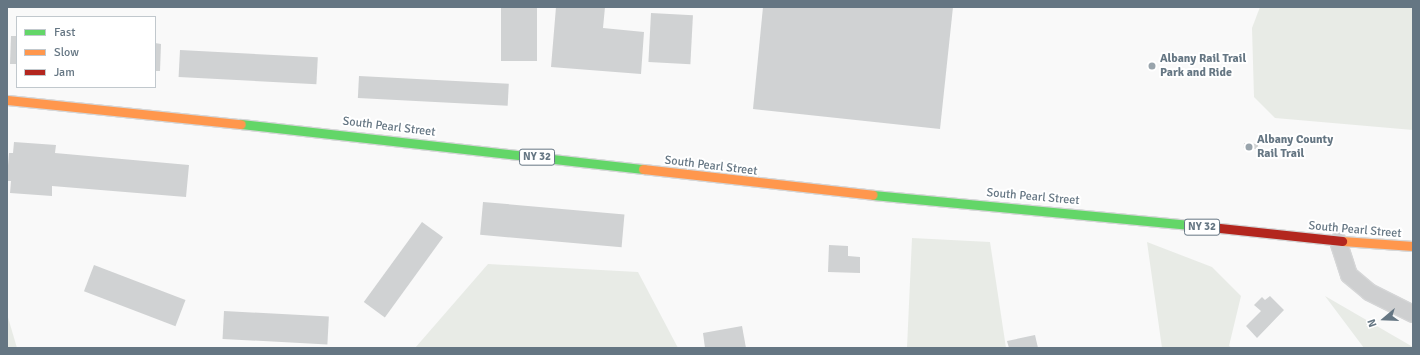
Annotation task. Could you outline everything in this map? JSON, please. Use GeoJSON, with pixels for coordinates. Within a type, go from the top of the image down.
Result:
{"type":"FeatureCollection","features":[{"type":"Feature","properties":{"kind":"main road","name":"South Pearl Street"},"geometry":{"type":"LineString","coordinates":[[7,100],[334,133],[800,188],[1067,212],[1338,241],[1413,246]]}},
{"type":"Feature","properties":{"kind":"street"},"geometry":{"type":"LineString","coordinates":[[1338,241],[1349,275],[1369,292],[1413,314]]}},
{"type":"Feature","properties":{"kind":"shaded area"},"geometry":{"type":"Polygon","coordinates":[[[1260,7],[1413,7],[1413,130],[1275,118],[1254,97],[1252,28],[1260,7]]]}},
{"type":"Feature","properties":{"kind":"shaded area"},"geometry":{"type":"Polygon","coordinates":[[[912,238],[990,242],[1006,348],[907,348],[912,238]]]}},
{"type":"Feature","properties":{"kind":"shaded area"},"geometry":{"type":"Polygon","coordinates":[[[1147,242],[1212,267],[1241,296],[1229,346],[1232,348],[1162,348],[1147,242]]]}},
{"type":"Feature","properties":{"kind":"shaded area"},"geometry":{"type":"Polygon","coordinates":[[[488,264],[638,272],[678,348],[415,348],[488,264]]]}},
{"type":"Feature","properties":{"kind":"shaded area"},"geometry":{"type":"Polygon","coordinates":[[[1325,296],[1413,347],[1413,348],[1364,348],[1325,296]]]}},
{"type":"Feature","properties":{"kind":"shaded area"},"geometry":{"type":"Polygon","coordinates":[[[7,314],[17,348],[7,348],[7,314]]]}},
{"type":"Feature","properties":{"kind":"building"},"geometry":{"type":"Polygon","coordinates":[[[501,7],[537,7],[537,61],[501,61],[501,7]]]}},
{"type":"Feature","properties":{"kind":"building"},"geometry":{"type":"Polygon","coordinates":[[[556,7],[605,7],[603,28],[644,32],[641,74],[551,67],[556,7]]]}},
{"type":"Feature","properties":{"kind":"building"},"geometry":{"type":"Polygon","coordinates":[[[763,7],[953,7],[940,129],[753,109],[763,7]]]}},
{"type":"Feature","properties":{"kind":"building"},"geometry":{"type":"Polygon","coordinates":[[[651,13],[693,15],[690,64],[648,62],[651,13]]]}},
{"type":"Feature","properties":{"kind":"building"},"geometry":{"type":"Polygon","coordinates":[[[11,36],[16,36],[16,64],[10,64],[11,36]]]}},
{"type":"Feature","properties":{"kind":"building"},"geometry":{"type":"Polygon","coordinates":[[[156,43],[161,44],[160,71],[156,71],[156,43]]]}},
{"type":"Feature","properties":{"kind":"building"},"geometry":{"type":"Polygon","coordinates":[[[180,50],[318,57],[316,84],[179,77],[180,50]]]}},
{"type":"Feature","properties":{"kind":"building"},"geometry":{"type":"Polygon","coordinates":[[[359,76],[509,84],[508,106],[358,98],[359,76]]]}},
{"type":"Feature","properties":{"kind":"building"},"geometry":{"type":"Polygon","coordinates":[[[14,142],[56,145],[55,153],[189,165],[186,197],[52,186],[52,196],[10,193],[11,181],[7,181],[7,178],[9,153],[13,153],[14,142]]]}},
{"type":"Feature","properties":{"kind":"building"},"geometry":{"type":"Polygon","coordinates":[[[1244,143],[1258,144],[1258,149],[1244,148],[1244,143]]]}},
{"type":"Feature","properties":{"kind":"building"},"geometry":{"type":"Polygon","coordinates":[[[483,202],[624,214],[622,247],[480,235],[483,202]]]}},
{"type":"Feature","properties":{"kind":"building"},"geometry":{"type":"Polygon","coordinates":[[[422,222],[443,237],[385,317],[364,302],[422,222]]]}},
{"type":"Feature","properties":{"kind":"building"},"geometry":{"type":"Polygon","coordinates":[[[829,245],[848,246],[848,256],[860,257],[860,273],[828,272],[829,245]]]}},
{"type":"Feature","properties":{"kind":"building"},"geometry":{"type":"Polygon","coordinates":[[[94,265],[185,300],[175,326],[84,291],[94,265]]]}},
{"type":"Feature","properties":{"kind":"building"},"geometry":{"type":"Polygon","coordinates":[[[1270,296],[1284,310],[1257,338],[1246,326],[1261,311],[1254,305],[1262,297],[1265,300],[1270,296]]]}},
{"type":"Feature","properties":{"kind":"building"},"geometry":{"type":"Polygon","coordinates":[[[224,311],[329,316],[327,344],[223,339],[224,311]]]}},
{"type":"Feature","properties":{"kind":"building"},"geometry":{"type":"Polygon","coordinates":[[[742,326],[746,348],[705,348],[703,333],[742,326]]]}},
{"type":"Feature","properties":{"kind":"building"},"geometry":{"type":"Polygon","coordinates":[[[1035,335],[1038,348],[1009,348],[1007,341],[1035,335]]]}},
{"type":"Feature","properties":{"kind":"traffic: fast"},"geometry":{"type":"LineString","coordinates":[[241,124],[643,169]]}},
{"type":"Feature","properties":{"kind":"traffic: fast"},"geometry":{"type":"LineString","coordinates":[[873,195],[1201,226]]}},
{"type":"Feature","properties":{"kind":"traffic: slow"},"geometry":{"type":"LineString","coordinates":[[7,100],[241,124]]}},
{"type":"Feature","properties":{"kind":"traffic: slow"},"geometry":{"type":"LineString","coordinates":[[643,169],[873,195]]}},
{"type":"Feature","properties":{"kind":"traffic: slow"},"geometry":{"type":"LineString","coordinates":[[1342,241],[1413,246]]}},
{"type":"Feature","properties":{"kind":"traffic: jam"},"geometry":{"type":"LineString","coordinates":[[1201,226],[1342,241]]}},
{"type":"Feature","properties":{"kind":"place","name":"Albany Rail Trail Park and Ride"},"geometry":{"type":"Point","coordinates":[1152,66]}},
{"type":"Feature","properties":{"kind":"place","name":"Albany County Rail Trail"},"geometry":{"type":"Point","coordinates":[1249,147]}}]}
